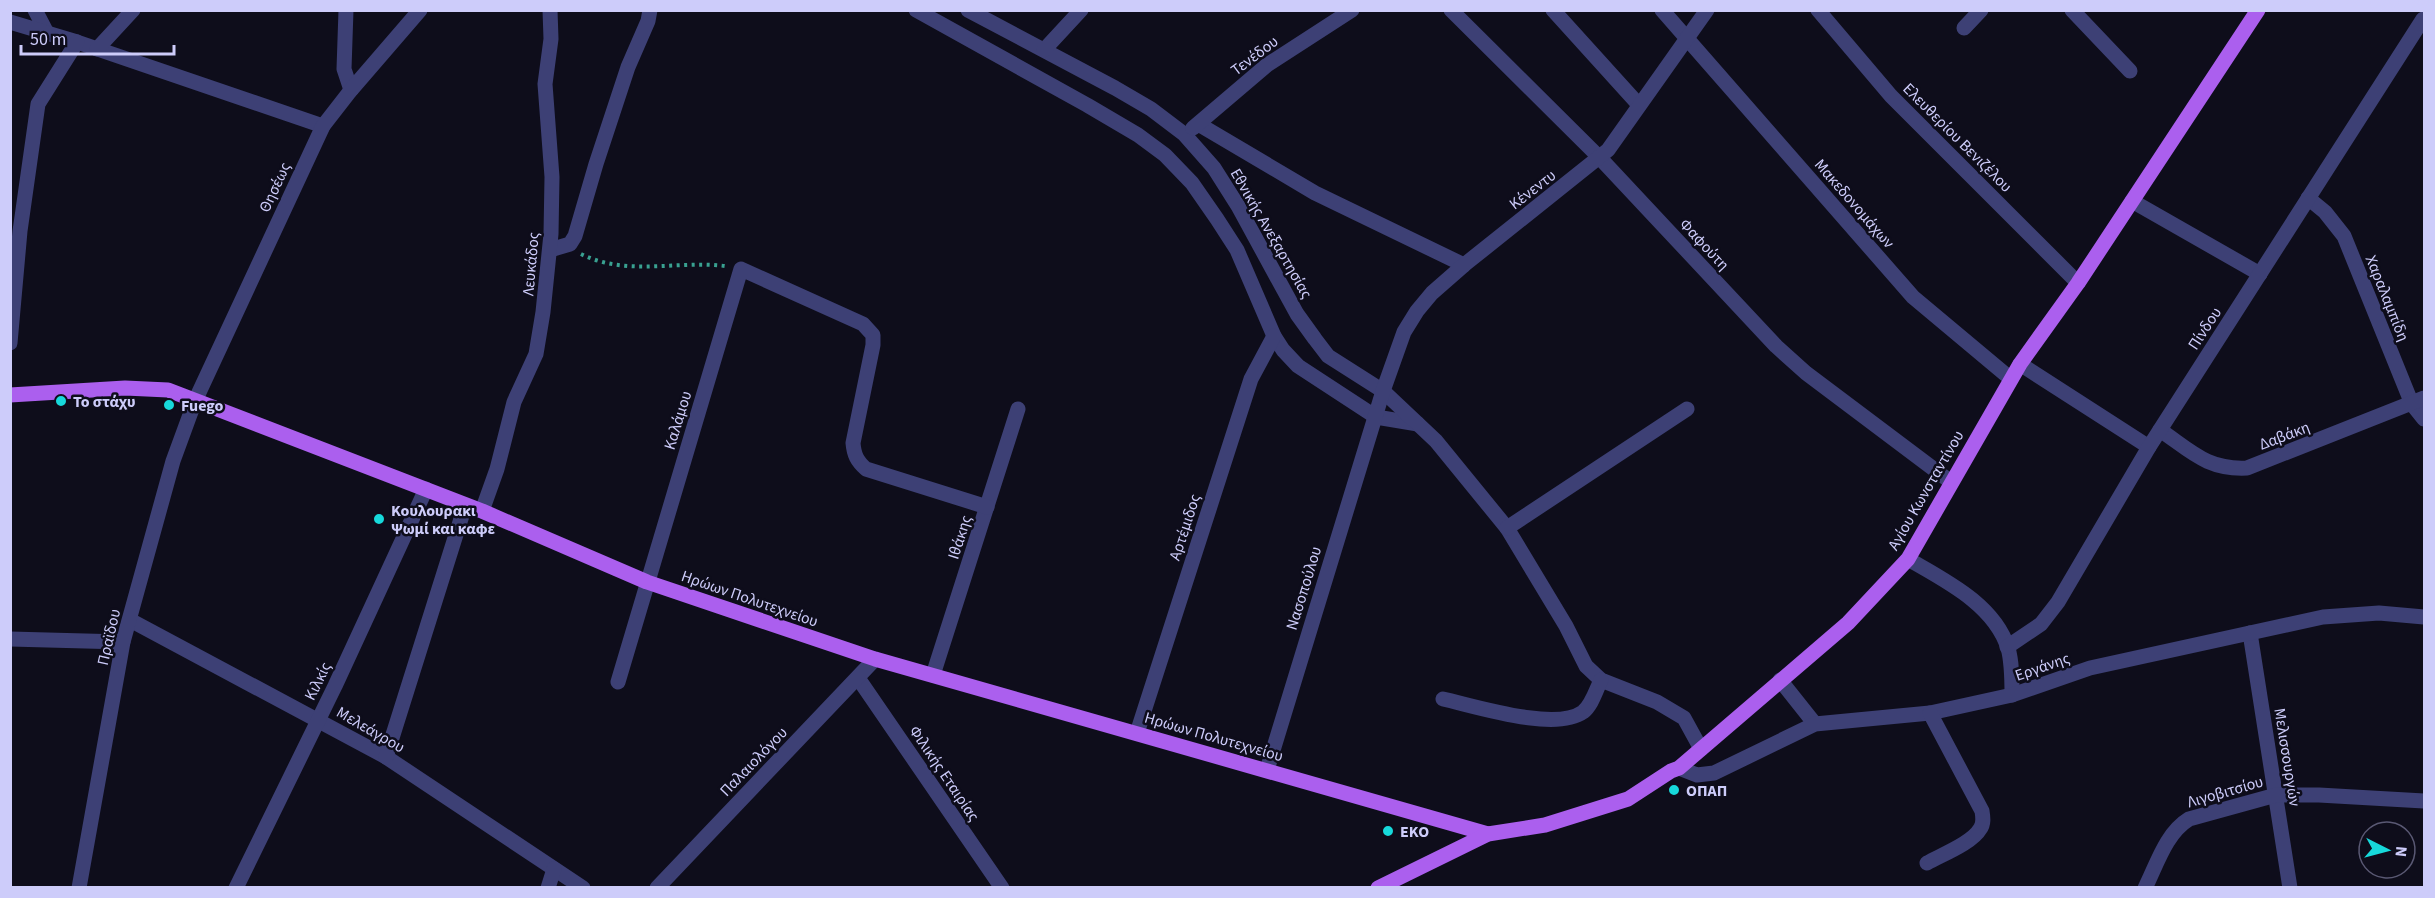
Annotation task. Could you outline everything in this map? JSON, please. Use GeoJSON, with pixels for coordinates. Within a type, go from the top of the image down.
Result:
{"type":"FeatureCollection","features":[{"type":"Feature","properties":{"kind":"main road","name":"Αγίου Κωνσταντίνου"},"geometry":{"type":"LineString","coordinates":[[1488,834],[1545,825],[1628,799],[1679,768],[1848,623],[1908,559],[2020,364],[2078,283],[2258,10]]}},
{"type":"Feature","properties":{"kind":"main road","name":"Ηρώων Πολυτεχνείου"},"geometry":{"type":"LineString","coordinates":[[10,395],[151,388],[168,390],[482,511],[648,582],[874,659],[1488,834]]}},
{"type":"Feature","properties":{"kind":"main road"},"geometry":{"type":"LineString","coordinates":[[1378,888],[1488,834]]}},
{"type":"Feature","properties":{"kind":"street"},"geometry":{"type":"LineString","coordinates":[[35,10],[47,33]]}},
{"type":"Feature","properties":{"kind":"street"},"geometry":{"type":"LineString","coordinates":[[97,49],[133,10]]}},
{"type":"Feature","properties":{"kind":"street"},"geometry":{"type":"LineString","coordinates":[[346,10],[343,54],[344,69],[351,90]]}},
{"type":"Feature","properties":{"kind":"street","name":"Θησέως"},"geometry":{"type":"LineString","coordinates":[[195,401],[323,126],[420,10]]}},
{"type":"Feature","properties":{"kind":"street","name":"Λευκάδος"},"geometry":{"type":"LineString","coordinates":[[482,511],[497,470],[514,402],[536,354],[543,312],[550,250],[552,177],[546,84],[551,39],[550,10]]}},
{"type":"Feature","properties":{"kind":"street"},"geometry":{"type":"LineString","coordinates":[[550,250],[570,244],[579,226],[596,164],[628,67],[648,21],[650,10]]}},
{"type":"Feature","properties":{"kind":"street"},"geometry":{"type":"LineString","coordinates":[[916,10],[1097,111],[1138,135],[1165,155],[1192,183],[1237,250],[1282,350],[1298,366],[1376,417],[1418,424]]}},
{"type":"Feature","properties":{"kind":"street","name":"Εθνικής Ανεξαρτησίας"},"geometry":{"type":"LineString","coordinates":[[968,10],[1151,109],[1184,134],[1214,168],[1238,206],[1297,314],[1314,339],[1328,356],[1383,392],[1436,441],[1507,528],[1566,626],[1586,666],[1601,680]]}},
{"type":"Feature","properties":{"kind":"street"},"geometry":{"type":"LineString","coordinates":[[1044,50],[1081,10]]}},
{"type":"Feature","properties":{"kind":"street","name":"Τενέδου"},"geometry":{"type":"LineString","coordinates":[[1184,134],[1200,125],[1267,65],[1352,10]]}},
{"type":"Feature","properties":{"kind":"street","name":"Φαφούτη"},"geometry":{"type":"LineString","coordinates":[[1451,10],[1600,158],[1776,346],[1806,373],[1951,482]]}},
{"type":"Feature","properties":{"kind":"street"},"geometry":{"type":"LineString","coordinates":[[1553,10],[1639,105]]}},
{"type":"Feature","properties":{"kind":"street","name":"Μακεδονομάχων"},"geometry":{"type":"LineString","coordinates":[[1662,10],[1913,297],[2012,379]]}},
{"type":"Feature","properties":{"kind":"street","name":"Κένεντυ"},"geometry":{"type":"LineString","coordinates":[[1383,392],[1404,332],[1432,293],[1600,158],[1613,144],[1707,10]]}},
{"type":"Feature","properties":{"kind":"street","name":"Ελευθερίου Βενιζέλου"},"geometry":{"type":"LineString","coordinates":[[1818,10],[1891,96],[2078,283]]}},
{"type":"Feature","properties":{"kind":"street"},"geometry":{"type":"LineString","coordinates":[[1964,28],[1981,10]]}},
{"type":"Feature","properties":{"kind":"street"},"geometry":{"type":"LineString","coordinates":[[2072,10],[2101,44],[2130,71]]}},
{"type":"Feature","properties":{"kind":"street","name":"Πίνδου"},"geometry":{"type":"LineString","coordinates":[[2007,647],[2041,624],[2049,615],[2149,447],[2420,17]]}},
{"type":"Feature","properties":{"kind":"street"},"geometry":{"type":"LineString","coordinates":[[10,22],[77,42],[323,126]]}},
{"type":"Feature","properties":{"kind":"street"},"geometry":{"type":"LineString","coordinates":[[11,335],[20,231],[38,104],[77,42]]}},
{"type":"Feature","properties":{"kind":"street"},"geometry":{"type":"LineString","coordinates":[[1200,125],[1315,193],[1464,265]]}},
{"type":"Feature","properties":{"kind":"street","name":"Χαραλαμπίδη"},"geometry":{"type":"LineString","coordinates":[[2308,198],[2325,212],[2344,236],[2424,419]]}},
{"type":"Feature","properties":{"kind":"street"},"geometry":{"type":"LineString","coordinates":[[2132,201],[2260,274]]}},
{"type":"Feature","properties":{"kind":"street"},"geometry":{"type":"LineString","coordinates":[[741,269],[863,324],[869,329],[873,345],[853,442],[854,454],[858,462],[866,469],[987,507]]}},
{"type":"Feature","properties":{"kind":"street","name":"Καλάμου"},"geometry":{"type":"LineString","coordinates":[[618,682],[741,269]]}},
{"type":"Feature","properties":{"kind":"street","name":"Αρτέμιδος"},"geometry":{"type":"LineString","coordinates":[[1137,733],[1251,379],[1274,336]]}},
{"type":"Feature","properties":{"kind":"street"},"geometry":{"type":"LineString","coordinates":[[2020,364],[2149,447]]}},
{"type":"Feature","properties":{"kind":"street","name":"Νασοπούλου"},"geometry":{"type":"LineString","coordinates":[[1267,770],[1383,392]]}},
{"type":"Feature","properties":{"kind":"street","name":"Πραϊδου"},"geometry":{"type":"LineString","coordinates":[[79,888],[123,642],[173,461],[195,401]]}},
{"type":"Feature","properties":{"kind":"street","name":"Δαβάκη"},"geometry":{"type":"LineString","coordinates":[[2160,430],[2204,461],[2217,467],[2247,468],[2418,401]]}},
{"type":"Feature","properties":{"kind":"street","name":"Ιθάκης"},"geometry":{"type":"LineString","coordinates":[[933,675],[1018,409]]}},
{"type":"Feature","properties":{"kind":"street"},"geometry":{"type":"LineString","coordinates":[[1507,528],[1687,410]]}},
{"type":"Feature","properties":{"kind":"street","name":"Κιλκίς"},"geometry":{"type":"LineString","coordinates":[[237,888],[426,489]]}},
{"type":"Feature","properties":{"kind":"street"},"geometry":{"type":"LineString","coordinates":[[386,757],[465,506]]}},
{"type":"Feature","properties":{"kind":"street"},"geometry":{"type":"LineString","coordinates":[[1908,559],[1982,608],[2007,647],[2012,694]]}},
{"type":"Feature","properties":{"kind":"street","name":"Εργάνης"},"geometry":{"type":"LineString","coordinates":[[1679,768],[1697,775],[1714,773],[1815,724],[1930,713],[2012,694],[2090,668],[2323,617],[2379,613],[2424,617]]}},
{"type":"Feature","properties":{"kind":"street","name":"Μελεάγρου"},"geometry":{"type":"LineString","coordinates":[[130,620],[386,757],[584,888]]}},
{"type":"Feature","properties":{"kind":"street","name":"Μελισσουργών"},"geometry":{"type":"LineString","coordinates":[[2250,633],[2290,888]]}},
{"type":"Feature","properties":{"kind":"street"},"geometry":{"type":"LineString","coordinates":[[10,639],[123,642]]}},
{"type":"Feature","properties":{"kind":"street","name":"Παλαιολόγου"},"geometry":{"type":"LineString","coordinates":[[657,888],[874,659]]}},
{"type":"Feature","properties":{"kind":"street","name":"Φιλικής Εταιρίας"},"geometry":{"type":"LineString","coordinates":[[858,678],[1002,888]]}},
{"type":"Feature","properties":{"kind":"street"},"geometry":{"type":"LineString","coordinates":[[1443,699],[1537,720],[1557,720],[1571,718],[1583,711],[1591,702],[1601,680],[1657,702],[1684,718],[1701,749]]}},
{"type":"Feature","properties":{"kind":"street"},"geometry":{"type":"LineString","coordinates":[[1780,680],[1815,724]]}},
{"type":"Feature","properties":{"kind":"street"},"geometry":{"type":"LineString","coordinates":[[1927,863],[1972,838],[1981,829],[1983,819],[1982,811],[1930,713]]}},
{"type":"Feature","properties":{"kind":"street","name":"Λιγοβιτσίου"},"geometry":{"type":"LineString","coordinates":[[2145,888],[2170,837],[2180,825],[2190,819],[2276,795],[2424,801]]}},
{"type":"Feature","properties":{"kind":"street"},"geometry":{"type":"LineString","coordinates":[[548,888],[554,868]]}},
{"type":"Feature","properties":{"kind":"path"},"geometry":{"type":"LineString","coordinates":[[570,244],[578,253],[609,264],[642,267],[707,264],[741,269]]}},
{"type":"Feature","properties":{"kind":"place","name":"Το στάχυ"},"geometry":{"type":"Point","coordinates":[61,401]}},
{"type":"Feature","properties":{"kind":"place","name":"Fuego"},"geometry":{"type":"Point","coordinates":[169,405]}},
{"type":"Feature","properties":{"kind":"place","name":"Κουλουρακι Ψωμί και καφε"},"geometry":{"type":"Point","coordinates":[379,519]}},
{"type":"Feature","properties":{"kind":"place","name":"ΟΠΑΠ"},"geometry":{"type":"Point","coordinates":[1674,790]}},
{"type":"Feature","properties":{"kind":"place","name":"EKO"},"geometry":{"type":"Point","coordinates":[1388,831]}}]}
